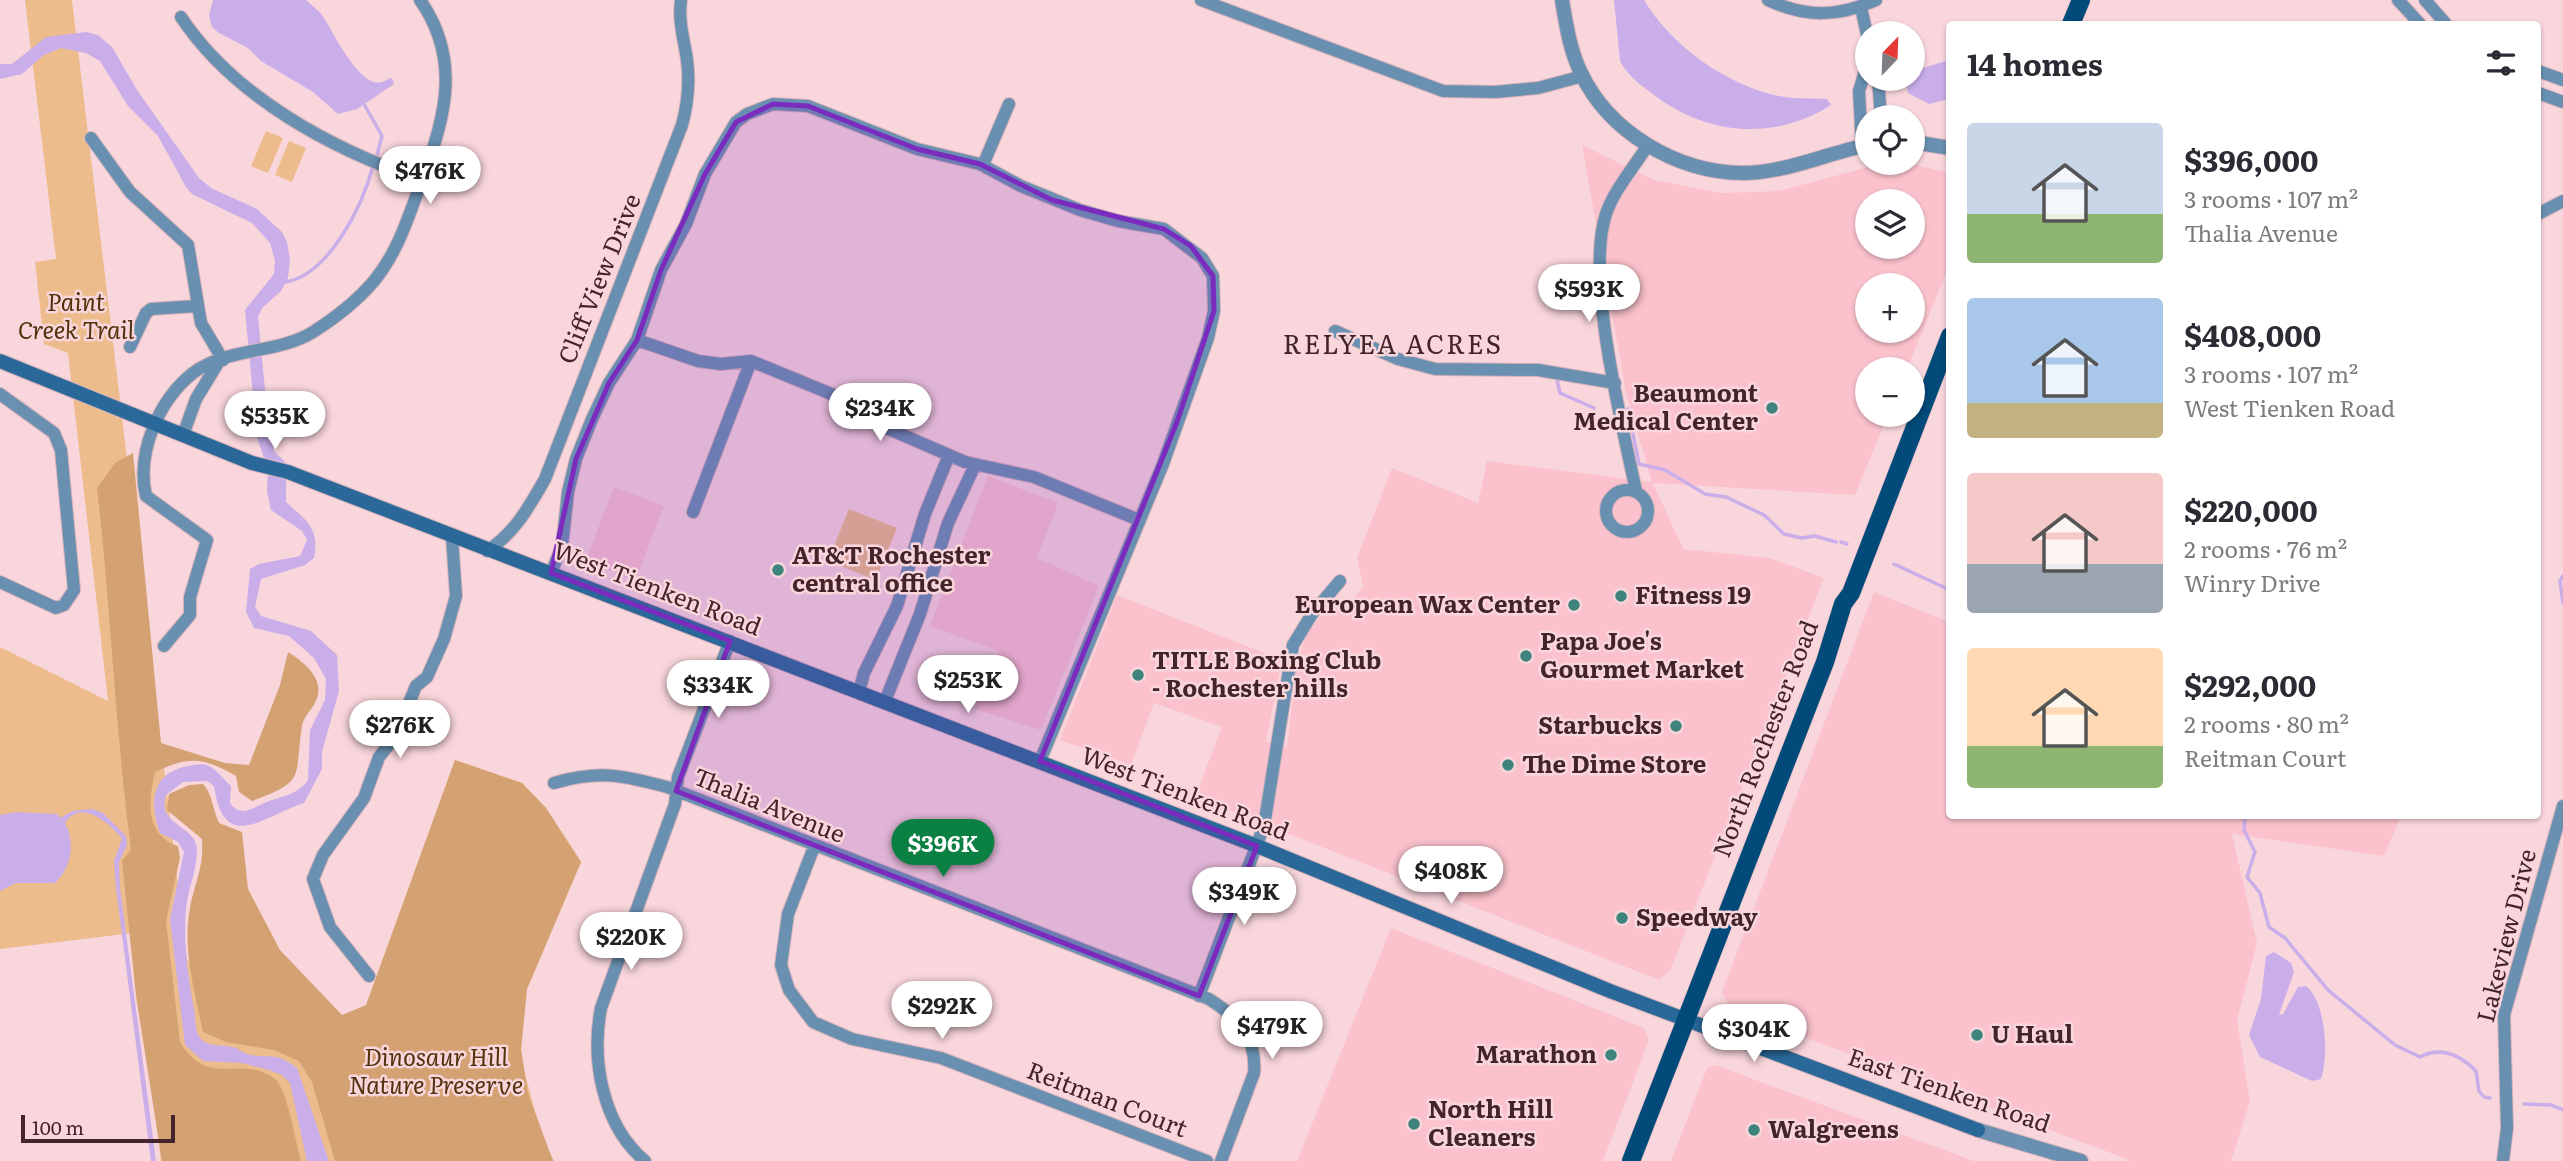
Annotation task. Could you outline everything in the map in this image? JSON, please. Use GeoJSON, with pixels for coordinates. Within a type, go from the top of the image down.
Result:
{"type":"FeatureCollection","features":[{"type":"Feature","properties":{"kind":"main road"},"geometry":{"type":"LineString","coordinates":[[2072,21],[2081,0]]}},
{"type":"Feature","properties":{"kind":"main road","name":"North Rochester Road"},"geometry":{"type":"LineString","coordinates":[[1631,1161],[1825,662],[1843,604],[1855,581],[1946,346]]}},
{"type":"Feature","properties":{"kind":"main road","name":"West Tienken Road"},"geometry":{"type":"LineString","coordinates":[[2,366],[252,463],[288,472],[487,551],[551,573],[1040,761],[1685,1020]]}},
{"type":"Feature","properties":{"kind":"main road","name":"East Tienken Road"},"geometry":{"type":"LineString","coordinates":[[1685,1020],[1979,1130]]}},
{"type":"Feature","properties":{"kind":"street"},"geometry":{"type":"LineString","coordinates":[[164,646],[190,615],[190,597],[207,540],[146,496],[147,452],[155,424],[174,392],[195,371],[309,334],[354,301],[391,258],[403,234],[441,129],[446,71],[436,28],[420,0]]}},
{"type":"Feature","properties":{"kind":"street","name":"Cliff View Drive"},"geometry":{"type":"LineString","coordinates":[[487,551],[504,540],[523,517],[544,479],[682,125],[689,94],[689,75],[679,13],[681,0]]}},
{"type":"Feature","properties":{"kind":"street"},"geometry":{"type":"LineString","coordinates":[[1201,0],[1443,91],[1538,88],[1583,76]]}},
{"type":"Feature","properties":{"kind":"street"},"geometry":{"type":"LineString","coordinates":[[1562,0],[1570,42],[1595,98],[1662,155],[1689,165],[1742,173],[1788,168],[1855,149]]}},
{"type":"Feature","properties":{"kind":"street"},"geometry":{"type":"LineString","coordinates":[[1768,0],[1787,8],[1819,15],[1876,0]]}},
{"type":"Feature","properties":{"kind":"street"},"geometry":{"type":"LineString","coordinates":[[2398,0],[2417,21]]}},
{"type":"Feature","properties":{"kind":"street"},"geometry":{"type":"LineString","coordinates":[[2425,0],[2441,21]]}},
{"type":"Feature","properties":{"kind":"street"},"geometry":{"type":"LineString","coordinates":[[1861,6],[1864,21]]}},
{"type":"Feature","properties":{"kind":"street"},"geometry":{"type":"LineString","coordinates":[[181,18],[200,46],[255,94],[335,143],[422,180]]}},
{"type":"Feature","properties":{"kind":"street"},"geometry":{"type":"LineString","coordinates":[[2541,72],[2563,80]]}},
{"type":"Feature","properties":{"kind":"street"},"geometry":{"type":"LineString","coordinates":[[2541,94],[2563,102]]}},
{"type":"Feature","properties":{"kind":"street"},"geometry":{"type":"LineString","coordinates":[[551,573],[562,546],[568,492],[576,459],[609,383],[637,340],[661,270],[686,224],[705,174],[736,122],[747,114],[773,104],[808,106],[895,141],[983,165],[1021,186],[1071,207],[1118,221],[1164,229],[1191,246],[1213,276],[1214,311],[1208,338],[1163,464],[1040,761]]}},
{"type":"Feature","properties":{"kind":"street"},"geometry":{"type":"LineString","coordinates":[[983,165],[1009,104]]}},
{"type":"Feature","properties":{"kind":"street"},"geometry":{"type":"LineString","coordinates":[[91,138],[130,192],[188,245],[193,261],[197,306],[205,333],[221,361]]}},
{"type":"Feature","properties":{"kind":"street"},"geometry":{"type":"LineString","coordinates":[[1925,144],[1946,147]]}},
{"type":"Feature","properties":{"kind":"street"},"geometry":{"type":"LineString","coordinates":[[1631,469],[1620,490],[1609,499],[1606,513],[1611,526],[1623,532],[1641,527],[1648,516],[1646,501],[1636,491],[1615,383],[1600,280],[1602,230],[1613,200],[1648,145]]}},
{"type":"Feature","properties":{"kind":"street"},"geometry":{"type":"LineString","coordinates":[[2541,212],[2563,201]]}},
{"type":"Feature","properties":{"kind":"street"},"geometry":{"type":"LineString","coordinates":[[130,347],[146,313],[151,309],[197,306]]}},
{"type":"Feature","properties":{"kind":"street"},"geometry":{"type":"LineString","coordinates":[[1335,331],[1388,355],[1435,369],[1538,370],[1615,383]]}},
{"type":"Feature","properties":{"kind":"street"},"geometry":{"type":"LineString","coordinates":[[637,340],[698,361],[721,364],[751,361],[851,402],[868,420],[949,455],[975,465],[1034,477],[1139,520]]}},
{"type":"Feature","properties":{"kind":"street"},"geometry":{"type":"LineString","coordinates":[[183,435],[196,399],[221,361]]}},
{"type":"Feature","properties":{"kind":"street"},"geometry":{"type":"LineString","coordinates":[[693,512],[751,361]]}},
{"type":"Feature","properties":{"kind":"street"},"geometry":{"type":"LineString","coordinates":[[0,394],[54,433],[61,450],[74,590],[64,605],[56,608],[0,582]]}},
{"type":"Feature","properties":{"kind":"street"},"geometry":{"type":"LineString","coordinates":[[859,692],[864,673],[897,606],[925,514],[949,455]]}},
{"type":"Feature","properties":{"kind":"street"},"geometry":{"type":"LineString","coordinates":[[885,701],[920,614],[948,523],[975,465]]}},
{"type":"Feature","properties":{"kind":"street"},"geometry":{"type":"LineString","coordinates":[[1620,490],[1636,491]]}},
{"type":"Feature","properties":{"kind":"street"},"geometry":{"type":"LineString","coordinates":[[369,976],[330,928],[313,878],[323,855],[360,807],[379,757],[395,737],[416,687],[427,677],[444,639],[456,596],[452,537]]}},
{"type":"Feature","properties":{"kind":"street"},"geometry":{"type":"LineString","coordinates":[[1199,996],[1257,846],[1272,793],[1293,645],[1312,614],[1340,581]]}},
{"type":"Feature","properties":{"kind":"street"},"geometry":{"type":"LineString","coordinates":[[639,1159],[615,1119],[601,1084],[596,1036],[601,1008],[675,804],[678,777],[730,641]]}},
{"type":"Feature","properties":{"kind":"street","name":"Thalia Avenue"},"geometry":{"type":"LineString","coordinates":[[554,783],[585,774],[615,774],[676,791],[1222,1007],[1247,1031],[1255,1057],[1254,1073],[1222,1161]]}},
{"type":"Feature","properties":{"kind":"street","name":"Lakeview Drive"},"geometry":{"type":"LineString","coordinates":[[2503,1161],[2507,1128],[2504,1014],[2563,806]]}},
{"type":"Feature","properties":{"kind":"street","name":"Reitman Court"},"geometry":{"type":"LineString","coordinates":[[814,847],[788,914],[781,965],[789,990],[813,1022],[852,1039],[941,1058],[1207,1161]]}},
{"type":"Feature","properties":{"kind":"street","name":"East Tienken Road"},"geometry":{"type":"LineString","coordinates":[[1979,1130],[2081,1161]]}},
{"type":"Feature","properties":{"kind":"highlighted area"},"geometry":{"type":"Polygon","coordinates":[[[773,104],[808,106],[917,149],[980,164],[1052,200],[1164,229],[1191,246],[1213,276],[1214,311],[1177,422],[1040,761],[1257,846],[1199,996],[676,791],[730,641],[551,573],[576,459],[609,383],[637,340],[661,270],[705,174],[736,122],[773,104]]]}},
{"type":"Feature","properties":{"kind":"shaded area"},"geometry":{"type":"Polygon","coordinates":[[[213,0],[306,0],[322,15],[347,56],[364,76],[373,82],[392,78],[394,84],[357,109],[338,114],[313,92],[212,27],[209,15],[213,0]]]}},
{"type":"Feature","properties":{"kind":"shaded area"},"geometry":{"type":"Polygon","coordinates":[[[1614,0],[1644,0],[1670,34],[1686,49],[1723,75],[1743,85],[1784,97],[1827,99],[1831,105],[1785,125],[1761,129],[1715,125],[1692,117],[1650,92],[1623,66],[1620,61],[1614,0]]]}},
{"type":"Feature","properties":{"kind":"shaded area"},"geometry":{"type":"Polygon","coordinates":[[[86,32],[98,35],[112,47],[137,90],[199,178],[211,188],[257,209],[282,232],[287,242],[290,260],[288,278],[281,291],[262,308],[258,317],[269,431],[274,451],[286,463],[286,502],[310,526],[315,548],[314,558],[305,565],[261,579],[255,607],[261,616],[311,631],[337,655],[339,691],[322,752],[322,769],[304,803],[247,825],[236,825],[227,820],[219,807],[214,786],[207,781],[183,782],[166,795],[164,805],[171,819],[191,835],[197,850],[186,908],[185,934],[198,1033],[202,1040],[209,1044],[233,1047],[255,1056],[277,1057],[297,1068],[329,1161],[307,1161],[290,1083],[282,1075],[242,1063],[203,1061],[185,1045],[170,919],[184,852],[178,842],[160,833],[154,802],[155,793],[164,777],[184,767],[201,764],[213,768],[231,786],[230,803],[244,811],[290,794],[308,780],[310,730],[325,700],[326,679],[314,658],[289,636],[254,628],[246,612],[250,569],[259,564],[300,556],[307,540],[302,531],[271,510],[267,491],[268,471],[257,437],[245,310],[274,274],[275,261],[270,243],[252,223],[192,194],[158,136],[128,106],[100,61],[86,53],[61,48],[44,55],[22,74],[0,79],[0,64],[12,64],[46,37],[86,32]]]}},
{"type":"Feature","properties":{"kind":"shaded area"},"geometry":{"type":"Polygon","coordinates":[[[1946,61],[1946,100],[1929,104],[1908,93],[1925,91],[1925,67],[1946,61]]]}},
{"type":"Feature","properties":{"kind":"shaded area"},"geometry":{"type":"Polygon","coordinates":[[[1582,145],[1654,180],[1722,193],[1779,191],[1855,171],[1855,175],[1925,175],[1925,167],[1946,172],[1946,273],[1925,325],[1925,273],[1855,273],[1855,343],[1918,343],[1912,357],[1855,357],[1855,427],[1883,427],[1855,495],[1653,483],[1683,549],[1770,558],[1824,578],[1670,971],[1659,980],[1195,797],[1222,727],[1154,703],[1131,765],[1060,740],[1117,595],[1282,660],[1266,742],[1287,747],[1297,661],[1307,634],[1327,608],[1349,604],[1363,587],[1357,558],[1392,468],[1478,503],[1487,461],[1652,482],[1626,393],[1582,145]]]}},
{"type":"Feature","properties":{"kind":"shaded area"},"geometry":{"type":"Polygon","coordinates":[[[988,476],[1058,503],[1037,558],[1099,586],[1041,730],[975,709],[999,651],[930,626],[988,476]]]}},
{"type":"Feature","properties":{"kind":"shaded area"},"geometry":{"type":"Polygon","coordinates":[[[614,487],[664,506],[635,581],[586,560],[614,487]]]}},
{"type":"Feature","properties":{"kind":"shaded area"},"geometry":{"type":"Polygon","coordinates":[[[1874,592],[1946,621],[1946,819],[2400,819],[2384,856],[2232,834],[2257,943],[2237,1020],[2250,1101],[2231,1161],[2132,1161],[1730,1009],[1722,992],[1874,592]]]}},
{"type":"Feature","properties":{"kind":"shaded area"},"geometry":{"type":"Polygon","coordinates":[[[92,809],[103,813],[126,836],[127,845],[119,862],[120,888],[156,1161],[151,1161],[116,888],[114,861],[122,838],[95,816],[79,813],[72,816],[65,823],[71,847],[68,863],[55,883],[16,883],[0,891],[0,815],[16,812],[57,814],[60,818],[73,811],[92,809]]]}},
{"type":"Feature","properties":{"kind":"shaded area"},"geometry":{"type":"Polygon","coordinates":[[[1391,928],[1644,1028],[1649,1040],[1603,1161],[1297,1161],[1391,928]]]}},
{"type":"Feature","properties":{"kind":"shaded area"},"geometry":{"type":"Polygon","coordinates":[[[2274,952],[2291,963],[2294,972],[2279,1015],[2283,1014],[2298,987],[2306,986],[2318,1004],[2325,1044],[2321,1079],[2312,1081],[2260,1057],[2249,1035],[2261,999],[2266,956],[2274,952]]]}},
{"type":"Feature","properties":{"kind":"shaded area"},"geometry":{"type":"Polygon","coordinates":[[[1715,1065],[1974,1161],[1671,1161],[1707,1068],[1715,1065]]]}},
{"type":"Feature","properties":{"kind":"green space","name":"Paint Creek Trail"},"geometry":{"type":"Polygon","coordinates":[[[25,0],[72,0],[187,960],[353,1043],[455,760],[522,783],[546,808],[581,862],[527,989],[521,1049],[542,1138],[554,1161],[161,1161],[133,933],[0,949],[0,647],[108,701],[68,353],[44,344],[35,262],[56,259],[25,0]]]}},
{"type":"Feature","properties":{"kind":"green space"},"geometry":{"type":"Polygon","coordinates":[[[266,131],[283,138],[268,173],[251,166],[266,131]]]}},
{"type":"Feature","properties":{"kind":"green space"},"geometry":{"type":"Polygon","coordinates":[[[289,141],[306,148],[292,182],[275,175],[289,141]]]}},
{"type":"Feature","properties":{"kind":"green space"},"geometry":{"type":"Polygon","coordinates":[[[133,453],[161,743],[225,763],[249,765],[280,685],[288,652],[307,667],[318,687],[315,703],[303,723],[295,776],[282,788],[252,801],[239,792],[236,776],[205,762],[187,761],[155,772],[151,794],[154,825],[167,841],[178,846],[180,858],[166,921],[180,1042],[191,1056],[202,1064],[214,1068],[250,1069],[275,1079],[287,1104],[301,1161],[162,1161],[136,996],[122,861],[131,849],[97,488],[115,463],[133,453]]]}},
{"type":"Feature","properties":{"kind":"green space"},"geometry":{"type":"Polygon","coordinates":[[[849,509],[897,528],[876,580],[828,561],[849,509]]]}},
{"type":"Feature","properties":{"kind":"green space","name":"Dinosaur Hill Nature Preserve"},"geometry":{"type":"Polygon","coordinates":[[[455,760],[522,783],[546,808],[581,862],[527,989],[521,1049],[528,1093],[553,1161],[335,1161],[312,1082],[299,1061],[274,1050],[226,1042],[203,1032],[188,955],[188,924],[202,858],[202,839],[167,810],[169,794],[189,785],[203,784],[219,823],[242,832],[248,889],[280,950],[342,1015],[366,1005],[455,760]]]}},
{"type":"Feature","properties":{"kind":"waterway"},"geometry":{"type":"LineString","coordinates":[[364,104],[382,136],[376,159]]}},
{"type":"Feature","properties":{"kind":"waterway"},"geometry":{"type":"LineString","coordinates":[[286,282],[317,266],[330,252],[353,217],[373,166]]}},
{"type":"Feature","properties":{"kind":"waterway"},"geometry":{"type":"LineString","coordinates":[[1557,380],[1560,393],[1594,408]]}},
{"type":"Feature","properties":{"kind":"waterway"},"geometry":{"type":"LineString","coordinates":[[1628,409],[1639,464],[1665,470],[1705,494],[1726,497],[1764,515],[1784,534],[1802,538],[1815,536],[1836,542]]}},
{"type":"Feature","properties":{"kind":"waterway"},"geometry":{"type":"LineString","coordinates":[[1841,542],[1847,544]]}},
{"type":"Feature","properties":{"kind":"waterway"},"geometry":{"type":"LineString","coordinates":[[1894,564],[1946,588]]}},
{"type":"Feature","properties":{"kind":"waterway"},"geometry":{"type":"LineString","coordinates":[[2563,576],[2560,581],[2563,603]]}},
{"type":"Feature","properties":{"kind":"waterway"},"geometry":{"type":"LineString","coordinates":[[2245,819],[2244,830],[2255,852],[2247,877],[2260,893],[2269,927],[2285,938],[2328,990],[2395,1045],[2420,1057],[2435,1052],[2457,1057],[2476,1071],[2479,1091],[2484,1097],[2490,1098]]}},
{"type":"Feature","properties":{"kind":"waterway"},"geometry":{"type":"LineString","coordinates":[[2524,1104],[2551,1105],[2563,1110]]}},
{"type":"Feature","properties":{"kind":"place","name":"Beaumont Medical Center"},"geometry":{"type":"Point","coordinates":[1772,408]}},
{"type":"Feature","properties":{"kind":"place","name":"AT&T Rochester central office"},"geometry":{"type":"Point","coordinates":[778,570]}},
{"type":"Feature","properties":{"kind":"place","name":"Fitness 19"},"geometry":{"type":"Point","coordinates":[1621,596]}},
{"type":"Feature","properties":{"kind":"place","name":"European Wax Center"},"geometry":{"type":"Point","coordinates":[1574,605]}},
{"type":"Feature","properties":{"kind":"place","name":"Papa Joe's Gourmet Market"},"geometry":{"type":"Point","coordinates":[1526,656]}},
{"type":"Feature","properties":{"kind":"place","name":"TITLE Boxing Club - Rochester hills"},"geometry":{"type":"Point","coordinates":[1138,675]}},
{"type":"Feature","properties":{"kind":"place","name":"Starbucks"},"geometry":{"type":"Point","coordinates":[1676,726]}},
{"type":"Feature","properties":{"kind":"place","name":"The Dime Store"},"geometry":{"type":"Point","coordinates":[1508,765]}},
{"type":"Feature","properties":{"kind":"place","name":"Speedway"},"geometry":{"type":"Point","coordinates":[1622,918]}},
{"type":"Feature","properties":{"kind":"place","name":"U Haul"},"geometry":{"type":"Point","coordinates":[1977,1035]}},
{"type":"Feature","properties":{"kind":"place","name":"Marathon"},"geometry":{"type":"Point","coordinates":[1611,1055]}},
{"type":"Feature","properties":{"kind":"place","name":"North Hill Cleaners"},"geometry":{"type":"Point","coordinates":[1414,1124]}},
{"type":"Feature","properties":{"kind":"place","name":"Walgreens"},"geometry":{"type":"Point","coordinates":[1754,1130]}},
{"type":"Feature","properties":{"kind":"district","name":"RELYEA ACRES"},"geometry":{"type":"Point","coordinates":[1393,345]}}]}
